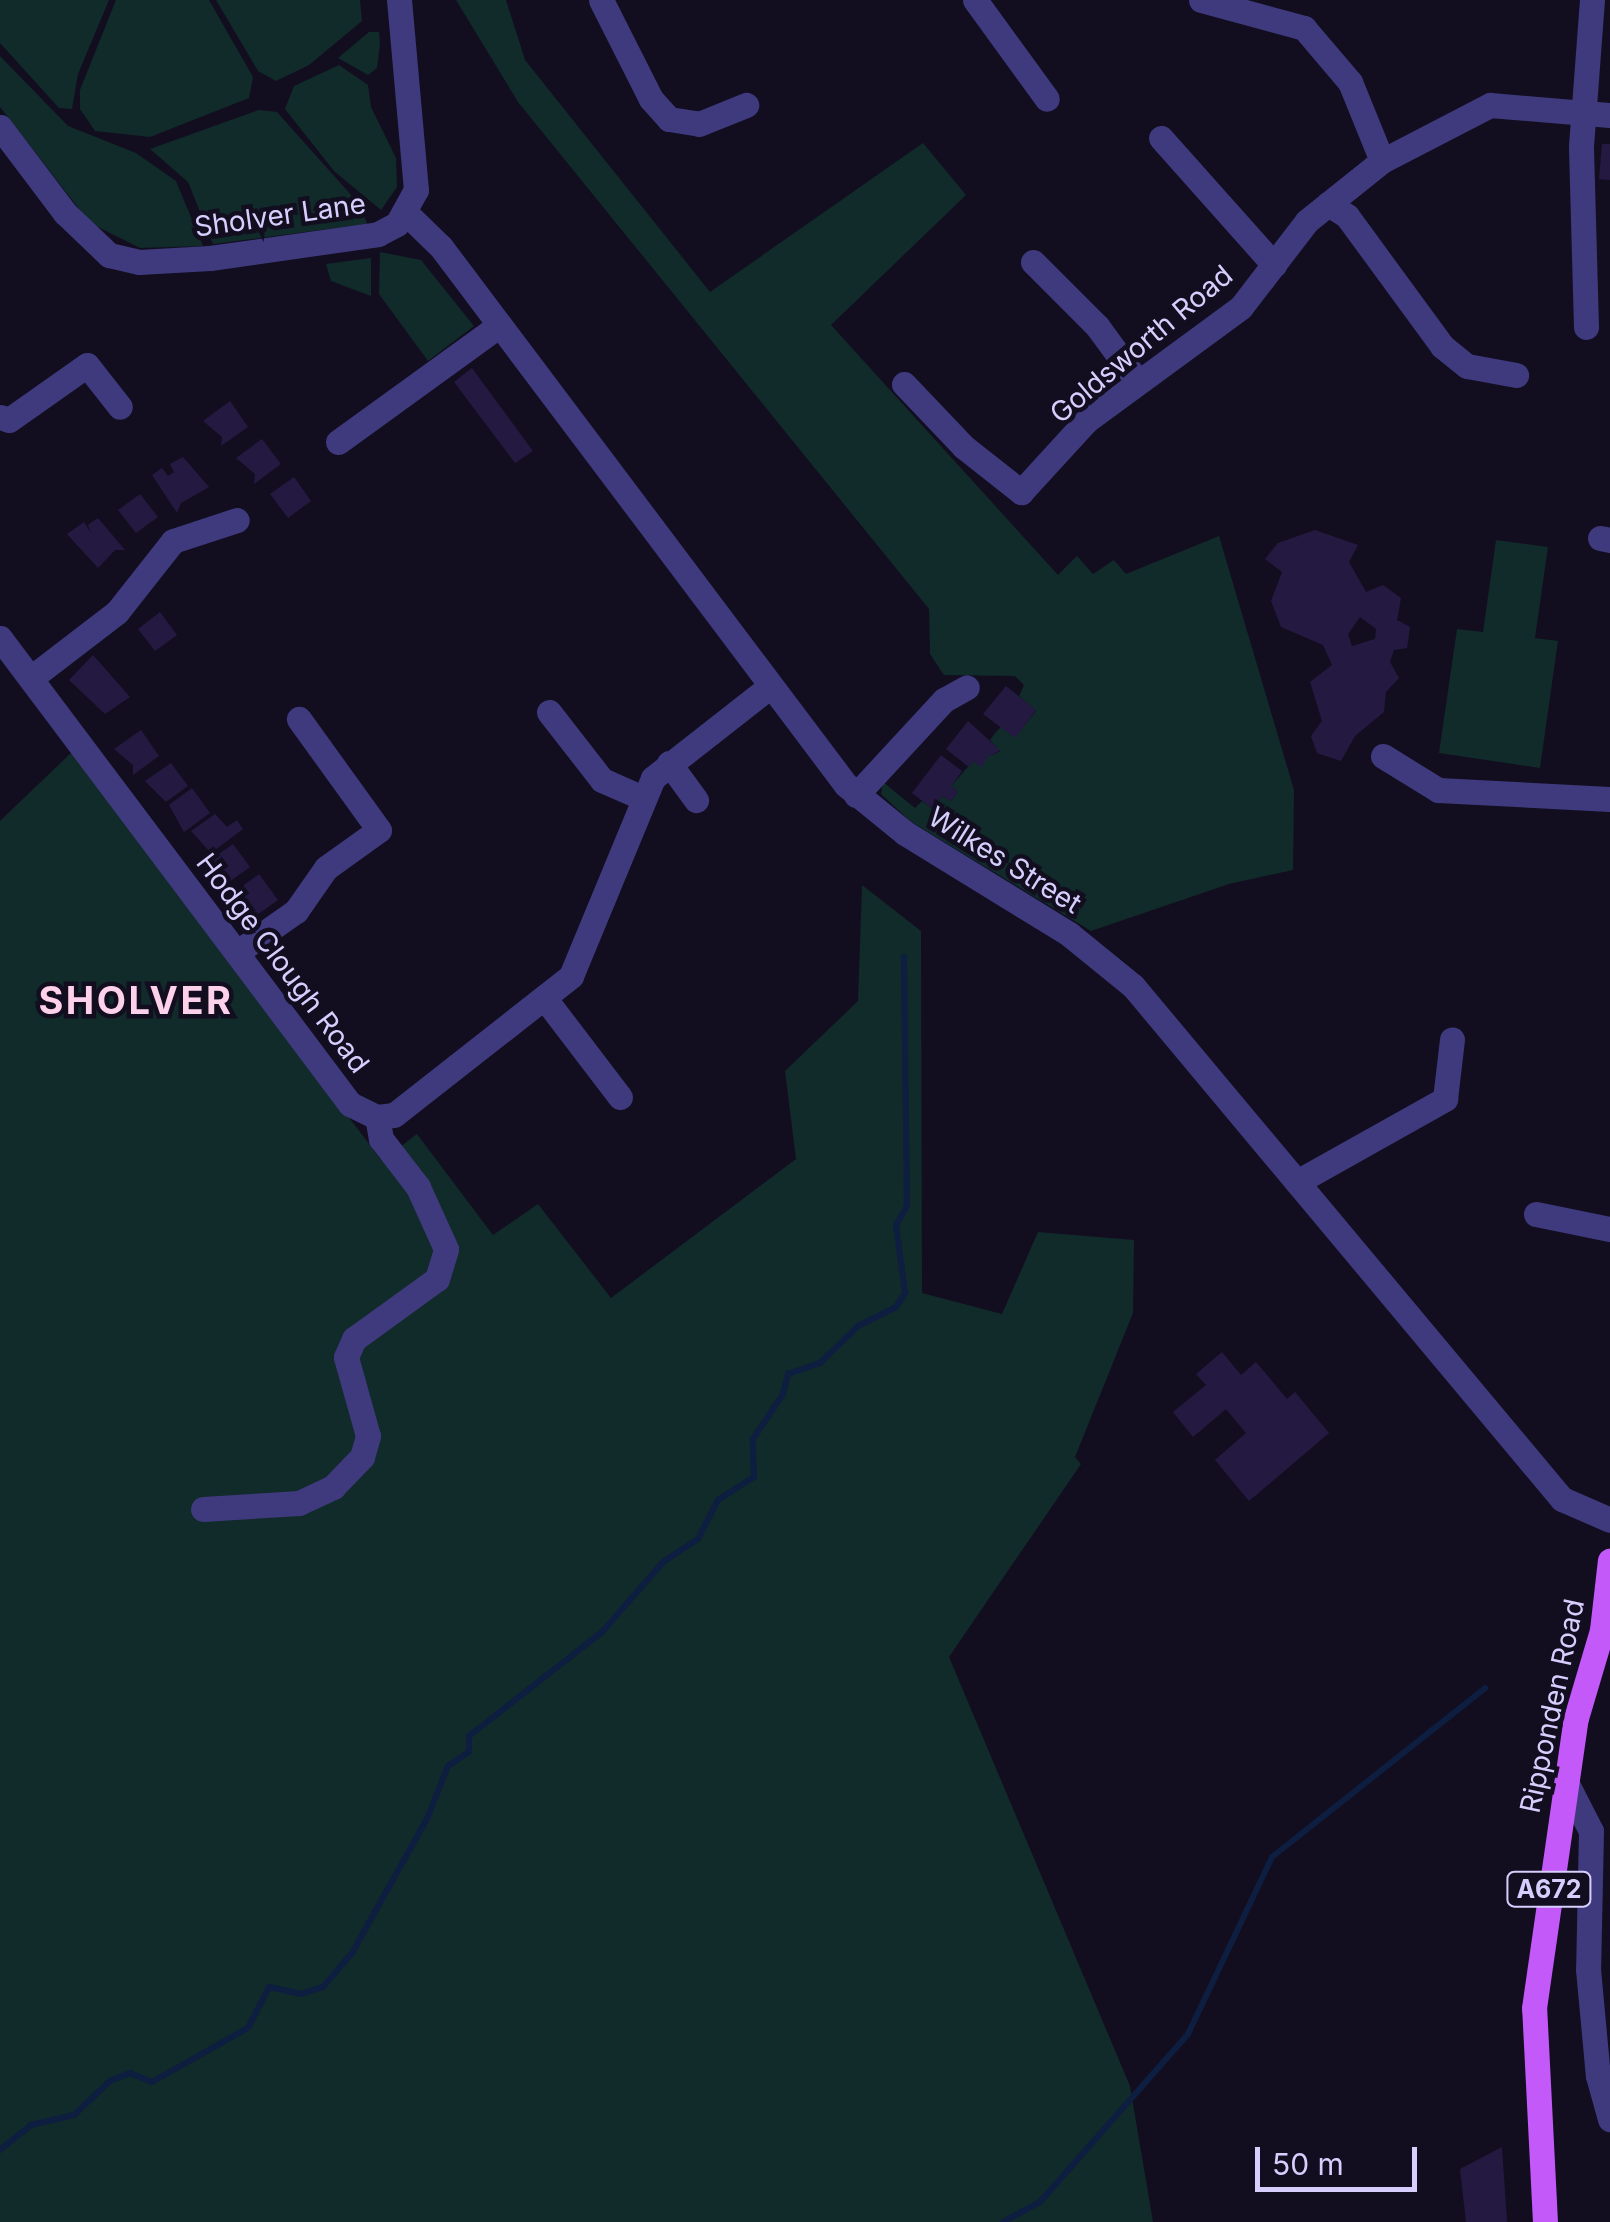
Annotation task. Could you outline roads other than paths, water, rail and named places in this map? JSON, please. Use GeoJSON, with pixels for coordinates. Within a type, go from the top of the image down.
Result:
{"type":"FeatureCollection","features":[{"type":"Feature","properties":{"kind":"main road","name":"Ripponden Road"},"geometry":{"type":"LineString","coordinates":[[1545,2222],[1534,2008],[1566,1782],[1602,1630],[1610,1560]]}},
{"type":"Feature","properties":{"kind":"street","name":"Sholver Lane"},"geometry":{"type":"LineString","coordinates":[[0,127],[86,238],[110,255],[139,262],[358,239],[397,224],[406,213],[417,177],[399,0]]}},
{"type":"Feature","properties":{"kind":"street"},"geometry":{"type":"LineString","coordinates":[[601,0],[662,113],[699,124],[746,104]]}},
{"type":"Feature","properties":{"kind":"street"},"geometry":{"type":"LineString","coordinates":[[975,0],[1047,99]]}},
{"type":"Feature","properties":{"kind":"street"},"geometry":{"type":"LineString","coordinates":[[1201,0],[1304,28],[1350,82],[1382,161]]}},
{"type":"Feature","properties":{"kind":"street"},"geometry":{"type":"LineString","coordinates":[[1586,326],[1588,275],[1580,245],[1583,111],[1592,0]]}},
{"type":"Feature","properties":{"kind":"street","name":"Goldsworth Road"},"geometry":{"type":"LineString","coordinates":[[904,384],[954,438],[1021,492],[1086,422],[1241,308],[1288,240],[1382,161],[1490,105],[1610,115]]}},
{"type":"Feature","properties":{"kind":"street"},"geometry":{"type":"LineString","coordinates":[[1161,138],[1274,265]]}},
{"type":"Feature","properties":{"kind":"street"},"geometry":{"type":"LineString","coordinates":[[1328,204],[1366,239],[1442,346],[1467,366],[1516,375]]}},
{"type":"Feature","properties":{"kind":"street","name":"Wilkes Street"},"geometry":{"type":"LineString","coordinates":[[406,213],[441,247],[769,687],[856,795],[964,872],[1069,934],[1133,986],[1562,1500],[1610,1520]]}},
{"type":"Feature","properties":{"kind":"street"},"geometry":{"type":"LineString","coordinates":[[1033,262],[1097,326],[1138,382]]}},
{"type":"Feature","properties":{"kind":"street"},"geometry":{"type":"LineString","coordinates":[[338,442],[498,326]]}},
{"type":"Feature","properties":{"kind":"street"},"geometry":{"type":"LineString","coordinates":[[0,417],[9,420],[87,364],[120,407]]}},
{"type":"Feature","properties":{"kind":"street"},"geometry":{"type":"LineString","coordinates":[[31,678],[117,612],[173,542],[237,520]]}},
{"type":"Feature","properties":{"kind":"street","name":"Hodge Clough Road"},"geometry":{"type":"LineString","coordinates":[[0,638],[239,951],[350,1104],[378,1117]]}},
{"type":"Feature","properties":{"kind":"street"},"geometry":{"type":"LineString","coordinates":[[203,1509],[299,1503],[333,1487],[362,1457],[368,1436],[346,1357],[354,1339],[438,1280],[446,1249],[418,1187],[381,1140],[378,1117],[394,1115],[546,1000],[587,950],[643,798],[669,762],[769,687]]}},
{"type":"Feature","properties":{"kind":"street"},"geometry":{"type":"LineString","coordinates":[[856,795],[944,700],[968,687]]}},
{"type":"Feature","properties":{"kind":"street"},"geometry":{"type":"LineString","coordinates":[[548,712],[602,780],[643,798]]}},
{"type":"Feature","properties":{"kind":"street"},"geometry":{"type":"LineString","coordinates":[[239,951],[296,911],[326,868],[379,830],[300,720]]}},
{"type":"Feature","properties":{"kind":"street"},"geometry":{"type":"LineString","coordinates":[[1383,756],[1438,790],[1610,800]]}},
{"type":"Feature","properties":{"kind":"street"},"geometry":{"type":"LineString","coordinates":[[669,762],[696,800]]}},
{"type":"Feature","properties":{"kind":"street"},"geometry":{"type":"LineString","coordinates":[[546,1000],[620,1097]]}},
{"type":"Feature","properties":{"kind":"street"},"geometry":{"type":"LineString","coordinates":[[1297,1182],[1445,1099],[1452,1039]]}},
{"type":"Feature","properties":{"kind":"street"},"geometry":{"type":"LineString","coordinates":[[1536,1214],[1610,1229]]}},
{"type":"Feature","properties":{"kind":"street"},"geometry":{"type":"LineString","coordinates":[[1566,1782],[1591,1831],[1588,1969],[1598,2076],[1610,2119]]}},
{"type":"Feature","properties":{"kind":"waterway"},"geometry":{"type":"LineString","coordinates":[[0,2150],[31,2125],[74,2115],[110,2081],[130,2073],[152,2082],[248,2028],[269,1987],[301,1994],[323,1987],[352,1953],[427,1819],[448,1766],[469,1752],[469,1736],[602,1632],[663,1562],[698,1539],[718,1500],[754,1477],[753,1439],[783,1394],[788,1374],[820,1363],[858,1326],[896,1307],[905,1293],[896,1225],[907,1206],[904,957]]}},
{"type":"Feature","properties":{"kind":"waterway"},"geometry":{"type":"LineString","coordinates":[[1003,2222],[1040,2202],[1188,2034],[1272,1857],[1485,1688]]}},
{"type":"Feature","properties":{"kind":"district","name":"SHOLVER"},"geometry":{"type":"Point","coordinates":[136,1001]}}]}
